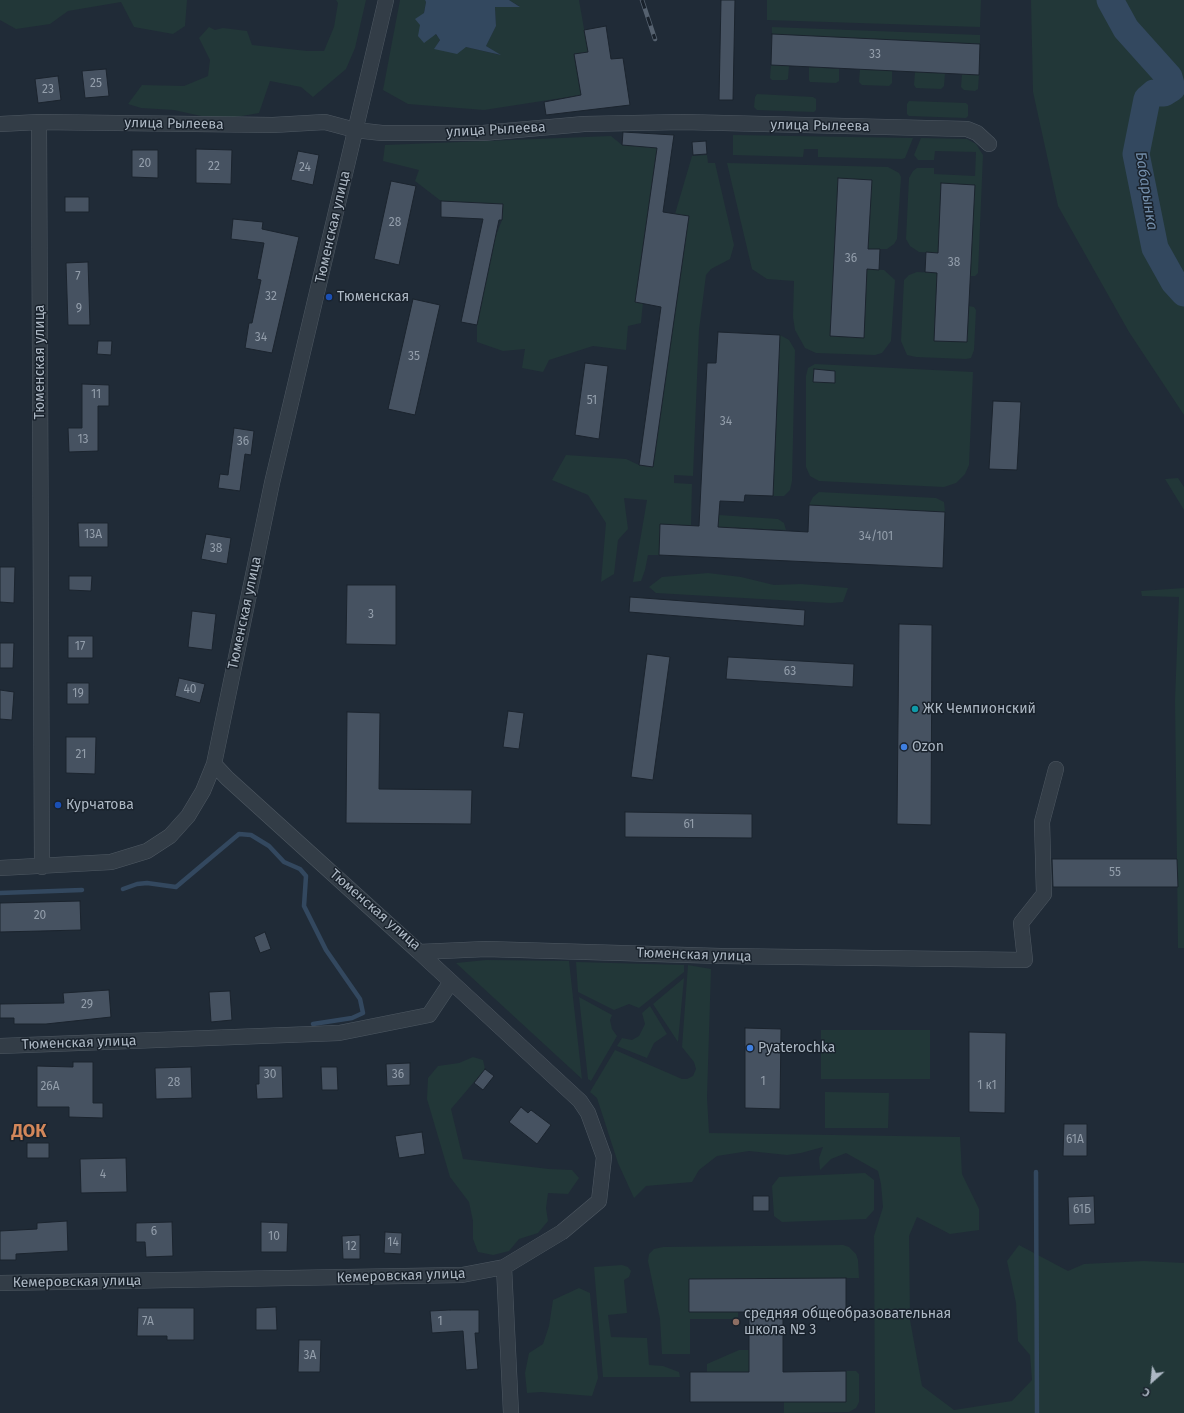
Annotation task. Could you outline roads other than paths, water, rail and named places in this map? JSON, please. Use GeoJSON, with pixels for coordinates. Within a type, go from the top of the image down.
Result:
{"type":"FeatureCollection","features":[{"type":"Feature","properties":{"kind":"street","name":"Тюменская улица"},"geometry":{"type":"LineString","coordinates":[[386,0],[325,264],[272,483],[214,764],[227,778],[419,952],[486,949],[721,956],[1025,960],[1021,923],[1044,894],[1042,822],[1056,769]]}},
{"type":"Feature","properties":{"kind":"street","name":"Тюменская улица"},"geometry":{"type":"LineString","coordinates":[[39,122],[42,866]]}},
{"type":"Feature","properties":{"kind":"street","name":"улица Рылеева"},"geometry":{"type":"LineString","coordinates":[[0,124],[39,122],[273,125],[325,122],[355,130],[382,133],[483,132],[584,124],[683,122],[967,129],[977,133],[989,144]]}},
{"type":"Feature","properties":{"kind":"street"},"geometry":{"type":"LineString","coordinates":[[0,868],[111,862],[147,852],[170,836],[188,816],[203,790],[214,764]]}},
{"type":"Feature","properties":{"kind":"street","name":"Кемеровская улица"},"geometry":{"type":"LineString","coordinates":[[0,1283],[462,1275],[504,1267],[562,1232],[598,1201],[604,1156],[591,1118],[580,1101],[419,952]]}},
{"type":"Feature","properties":{"kind":"street","name":"Тюменская улица"},"geometry":{"type":"LineString","coordinates":[[0,1046],[339,1033],[429,1014],[451,982]]}},
{"type":"Feature","properties":{"kind":"street"},"geometry":{"type":"LineString","coordinates":[[504,1267],[511,1413]]}},
{"type":"Feature","properties":{"kind":"water"},"geometry":{"type":"Polygon","coordinates":[[[425,0],[509,0],[520,7],[495,7],[496,26],[486,46],[501,55],[466,47],[457,54],[434,49],[440,40],[436,34],[424,43],[418,36],[420,25],[415,19],[424,13],[425,0]]]}},
{"type":"Feature","properties":{"kind":"waterway","name":"Бабарынка"},"geometry":{"type":"LineString","coordinates":[[1110,0],[1126,29],[1169,77],[1172,88],[1164,93],[1154,93],[1147,99],[1136,154],[1155,248],[1174,282],[1184,293]]}},
{"type":"Feature","properties":{"kind":"waterway"},"geometry":{"type":"LineString","coordinates":[[123,889],[137,884],[147,883],[176,887],[239,834],[251,835],[269,846],[284,862],[300,869],[306,876],[304,906],[326,950],[360,999],[363,1013],[352,1018],[313,1024]]}},
{"type":"Feature","properties":{"kind":"waterway"},"geometry":{"type":"LineString","coordinates":[[0,893],[82,890]]}},
{"type":"Feature","properties":{"kind":"waterway"},"geometry":{"type":"LineString","coordinates":[[1036,1172],[1037,1413]]}},
{"type":"Feature","properties":{"kind":"railway"},"geometry":{"type":"LineString","coordinates":[[642,0],[655,39]]}},
{"type":"Feature","properties":{"kind":"place","name":"Тюменская"},"geometry":{"type":"Point","coordinates":[329,297]}},
{"type":"Feature","properties":{"kind":"place","name":"ЖК Чемпионский"},"geometry":{"type":"Point","coordinates":[915,709]}},
{"type":"Feature","properties":{"kind":"place","name":"Ozon"},"geometry":{"type":"Point","coordinates":[904,747]}},
{"type":"Feature","properties":{"kind":"place","name":"Курчатова"},"geometry":{"type":"Point","coordinates":[58,805]}},
{"type":"Feature","properties":{"kind":"place","name":"Pyaterochka"},"geometry":{"type":"Point","coordinates":[750,1048]}},
{"type":"Feature","properties":{"kind":"place","name":"средняя общеобразовательная школа № 3"},"geometry":{"type":"Point","coordinates":[736,1322]}},
{"type":"Feature","properties":{"kind":"district","name":"ДОК"},"geometry":{"type":"Point","coordinates":[29,1132]}}]}
